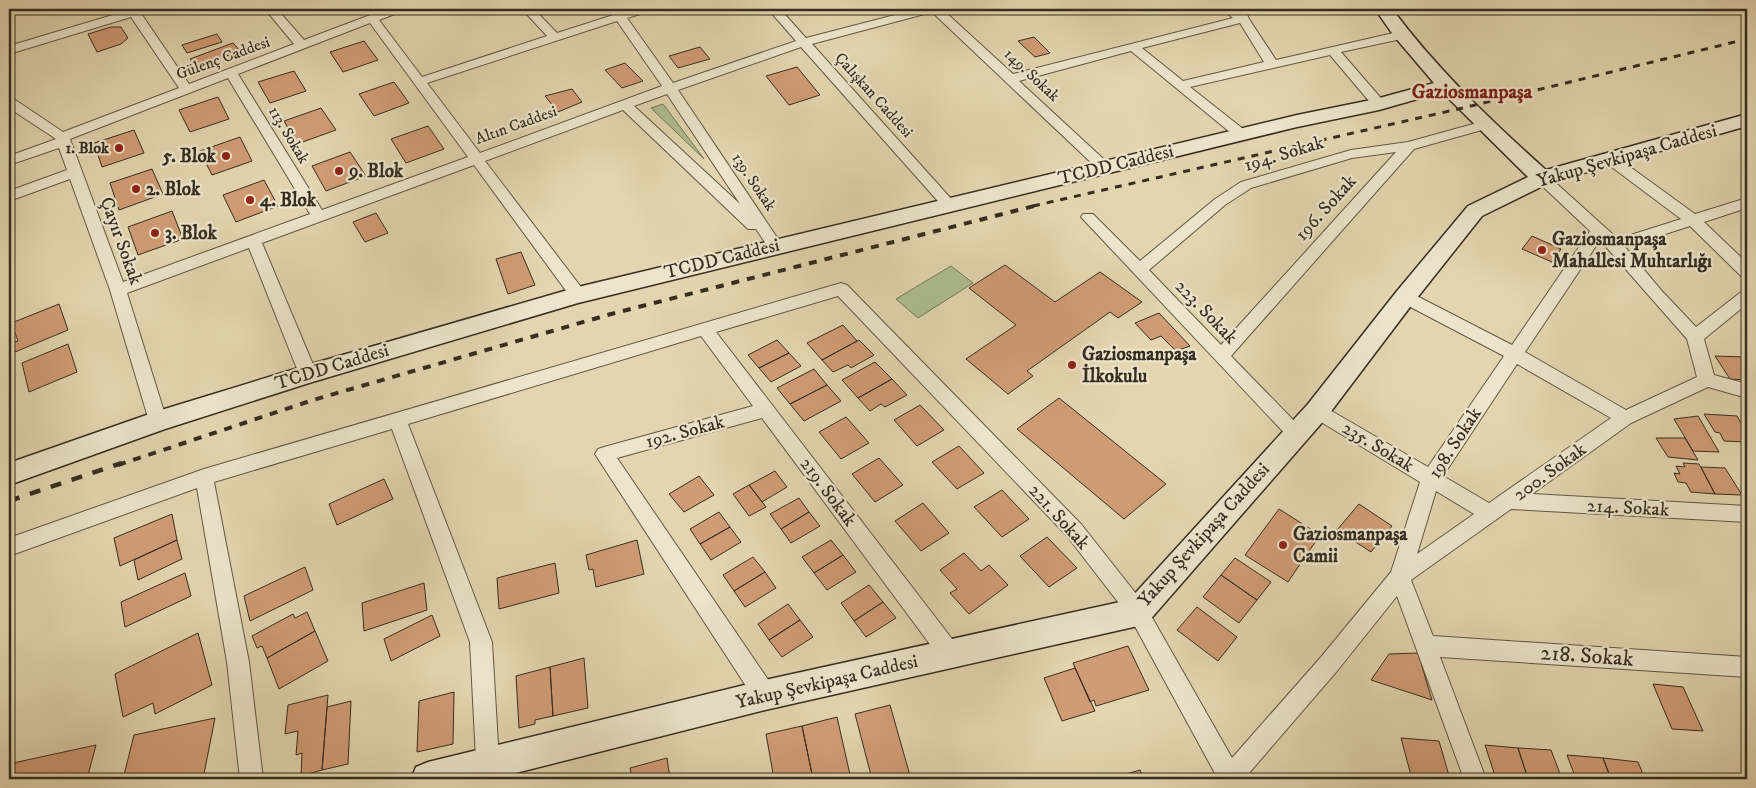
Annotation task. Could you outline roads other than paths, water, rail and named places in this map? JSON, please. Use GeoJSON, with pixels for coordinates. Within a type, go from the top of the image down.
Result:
{"type":"FeatureCollection","features":[{"type":"Feature","properties":{"kind":"main road"},"geometry":{"type":"LineString","coordinates":[[1383,9],[1402,35],[1467,107],[1542,178]]}},
{"type":"Feature","properties":{"kind":"main road","name":"TCDD Caddesi"},"geometry":{"type":"LineString","coordinates":[[9,474],[158,421],[308,374],[578,295],[776,246],[1379,104],[1447,85]]}},
{"type":"Feature","properties":{"kind":"main road","name":"Yakup Şevkipaşa Caddesi"},"geometry":{"type":"LineString","coordinates":[[428,779],[489,772],[765,695],[1138,612],[1317,411],[1405,297],[1475,212],[1542,178],[1747,120]]}},
{"type":"Feature","properties":{"kind":"street"},"geometry":{"type":"LineString","coordinates":[[271,9],[302,46]]}},
{"type":"Feature","properties":{"kind":"street","name":"Gülenç Caddesi"},"geometry":{"type":"LineString","coordinates":[[9,161],[186,89],[302,46],[378,14],[396,9]]}},
{"type":"Feature","properties":{"kind":"street"},"geometry":{"type":"LineString","coordinates":[[528,9],[555,38]]}},
{"type":"Feature","properties":{"kind":"street"},"geometry":{"type":"LineString","coordinates":[[419,82],[643,9]]}},
{"type":"Feature","properties":{"kind":"street","name":"Çalışkan Caddesi"},"geometry":{"type":"LineString","coordinates":[[774,9],[949,205]]}},
{"type":"Feature","properties":{"kind":"street","name":"Altın Caddesi"},"geometry":{"type":"LineString","coordinates":[[118,290],[670,88],[804,42],[931,9]]}},
{"type":"Feature","properties":{"kind":"street","name":"149. Sokak"},"geometry":{"type":"LineString","coordinates":[[935,9],[1105,168]]}},
{"type":"Feature","properties":{"kind":"street"},"geometry":{"type":"LineString","coordinates":[[1228,9],[1241,14],[1272,64]]}},
{"type":"Feature","properties":{"kind":"street"},"geometry":{"type":"LineString","coordinates":[[9,50],[132,10],[186,89]]}},
{"type":"Feature","properties":{"kind":"street"},"geometry":{"type":"LineString","coordinates":[[378,14],[419,82],[578,295]]}},
{"type":"Feature","properties":{"kind":"street"},"geometry":{"type":"LineString","coordinates":[[1010,79],[1133,47],[1241,14]]}},
{"type":"Feature","properties":{"kind":"street","name":"139. Sokak"},"geometry":{"type":"LineString","coordinates":[[619,16],[670,88],[776,246]]}},
{"type":"Feature","properties":{"kind":"street"},"geometry":{"type":"LineString","coordinates":[[1180,85],[1402,35]]}},
{"type":"Feature","properties":{"kind":"street"},"geometry":{"type":"LineString","coordinates":[[1133,47],[1242,135]]}},
{"type":"Feature","properties":{"kind":"street"},"geometry":{"type":"LineString","coordinates":[[1332,50],[1379,104]]}},
{"type":"Feature","properties":{"kind":"street","name":"113. Sokak"},"geometry":{"type":"LineString","coordinates":[[231,72],[318,216]]}},
{"type":"Feature","properties":{"kind":"street"},"geometry":{"type":"LineString","coordinates":[[9,102],[62,140]]}},
{"type":"Feature","properties":{"kind":"street","name":"139. Sokak"},"geometry":{"type":"LineString","coordinates":[[624,104],[776,246]]}},
{"type":"Feature","properties":{"kind":"street"},"geometry":{"type":"LineString","coordinates":[[1410,146],[1484,125]]}},
{"type":"Feature","properties":{"kind":"street","name":"Çayır Sokak"},"geometry":{"type":"LineString","coordinates":[[62,140],[118,290],[158,421]]}},
{"type":"Feature","properties":{"kind":"street","name":"194. Sokak"},"geometry":{"type":"LineString","coordinates":[[1139,270],[1220,202],[1246,185],[1351,154],[1410,146]]}},
{"type":"Feature","properties":{"kind":"street","name":"196. Sokak"},"geometry":{"type":"LineString","coordinates":[[1221,356],[1410,146]]}},
{"type":"Feature","properties":{"kind":"street"},"geometry":{"type":"LineString","coordinates":[[1610,159],[1693,220],[1747,272]]}},
{"type":"Feature","properties":{"kind":"street"},"geometry":{"type":"LineString","coordinates":[[9,196],[74,173]]}},
{"type":"Feature","properties":{"kind":"street"},"geometry":{"type":"LineString","coordinates":[[1542,178],[1615,245],[1655,294],[1695,337],[1707,380],[1747,392]]}},
{"type":"Feature","properties":{"kind":"street"},"geometry":{"type":"LineString","coordinates":[[1615,245],[1747,203]]}},
{"type":"Feature","properties":{"kind":"street","name":"223. Sokak"},"geometry":{"type":"LineString","coordinates":[[1088,217],[1296,434]]}},
{"type":"Feature","properties":{"kind":"street","name":"198. Sokak"},"geometry":{"type":"LineString","coordinates":[[1230,778],[1329,664],[1400,577],[1430,478],[1599,229]]}},
{"type":"Feature","properties":{"kind":"street"},"geometry":{"type":"LineString","coordinates":[[253,240],[308,374]]}},
{"type":"Feature","properties":{"kind":"street","name":"221. Sokak"},"geometry":{"type":"LineString","coordinates":[[705,329],[841,289],[1074,530],[1138,612],[1230,778]]}},
{"type":"Feature","properties":{"kind":"street"},"geometry":{"type":"LineString","coordinates":[[1695,337],[1747,296]]}},
{"type":"Feature","properties":{"kind":"street"},"geometry":{"type":"LineString","coordinates":[[1405,297],[1514,354],[1625,418]]}},
{"type":"Feature","properties":{"kind":"street"},"geometry":{"type":"LineString","coordinates":[[9,547],[204,477],[705,329]]}},
{"type":"Feature","properties":{"kind":"street","name":"219. Sokak"},"geometry":{"type":"LineString","coordinates":[[705,329],[951,655]]}},
{"type":"Feature","properties":{"kind":"street","name":"200. Sokak"},"geometry":{"type":"LineString","coordinates":[[1400,577],[1509,502],[1625,418],[1707,380]]}},
{"type":"Feature","properties":{"kind":"street","name":"192. Sokak"},"geometry":{"type":"LineString","coordinates":[[765,695],[604,454],[766,410]]}},
{"type":"Feature","properties":{"kind":"street","name":"235. Sokak"},"geometry":{"type":"LineString","coordinates":[[1317,411],[1491,514]]}},
{"type":"Feature","properties":{"kind":"street"},"geometry":{"type":"LineString","coordinates":[[397,419],[481,642],[489,772]]}},
{"type":"Feature","properties":{"kind":"street"},"geometry":{"type":"LineString","coordinates":[[204,477],[238,662],[252,779]]}},
{"type":"Feature","properties":{"kind":"street","name":"214. Sokak"},"geometry":{"type":"LineString","coordinates":[[1509,502],[1747,514]]}},
{"type":"Feature","properties":{"kind":"street"},"geometry":{"type":"LineString","coordinates":[[1400,577],[1475,779]]}},
{"type":"Feature","properties":{"kind":"street","name":"218. Sokak"},"geometry":{"type":"LineString","coordinates":[[1426,646],[1747,667]]}},
{"type":"Feature","properties":{"kind":"railway"},"geometry":{"type":"LineString","coordinates":[[1033,206],[1467,107],[1747,39]]}},
{"type":"Feature","properties":{"kind":"railway"},"geometry":{"type":"LineString","coordinates":[[118,465],[313,400],[611,314],[1038,205]]}},
{"type":"Feature","properties":{"kind":"railway"},"geometry":{"type":"LineString","coordinates":[[9,501],[122,463]]}},
{"type":"Feature","properties":{"kind":"place","name":"1. Blok"},"geometry":{"type":"Point","coordinates":[119,148]}},
{"type":"Feature","properties":{"kind":"place","name":"5. Blok"},"geometry":{"type":"Point","coordinates":[226,156]}},
{"type":"Feature","properties":{"kind":"place","name":"9. Blok"},"geometry":{"type":"Point","coordinates":[339,171]}},
{"type":"Feature","properties":{"kind":"place","name":"2. Blok"},"geometry":{"type":"Point","coordinates":[136,189]}},
{"type":"Feature","properties":{"kind":"place","name":"4. Blok"},"geometry":{"type":"Point","coordinates":[250,200]}},
{"type":"Feature","properties":{"kind":"place","name":"3. Blok"},"geometry":{"type":"Point","coordinates":[155,233]}},
{"type":"Feature","properties":{"kind":"place","name":"Gaziosmanpaşa Mahallesi Muhtarlığı"},"geometry":{"type":"Point","coordinates":[1542,250]}},
{"type":"Feature","properties":{"kind":"place","name":"Gaziosmanpaşa İlkokulu"},"geometry":{"type":"Point","coordinates":[1072,365]}},
{"type":"Feature","properties":{"kind":"place","name":"Gaziosmanpaşa Camii"},"geometry":{"type":"Point","coordinates":[1283,545]}},
{"type":"Feature","properties":{"kind":"district","name":"Gaziosmanpaşa"},"geometry":{"type":"Point","coordinates":[1472,92]}}]}
